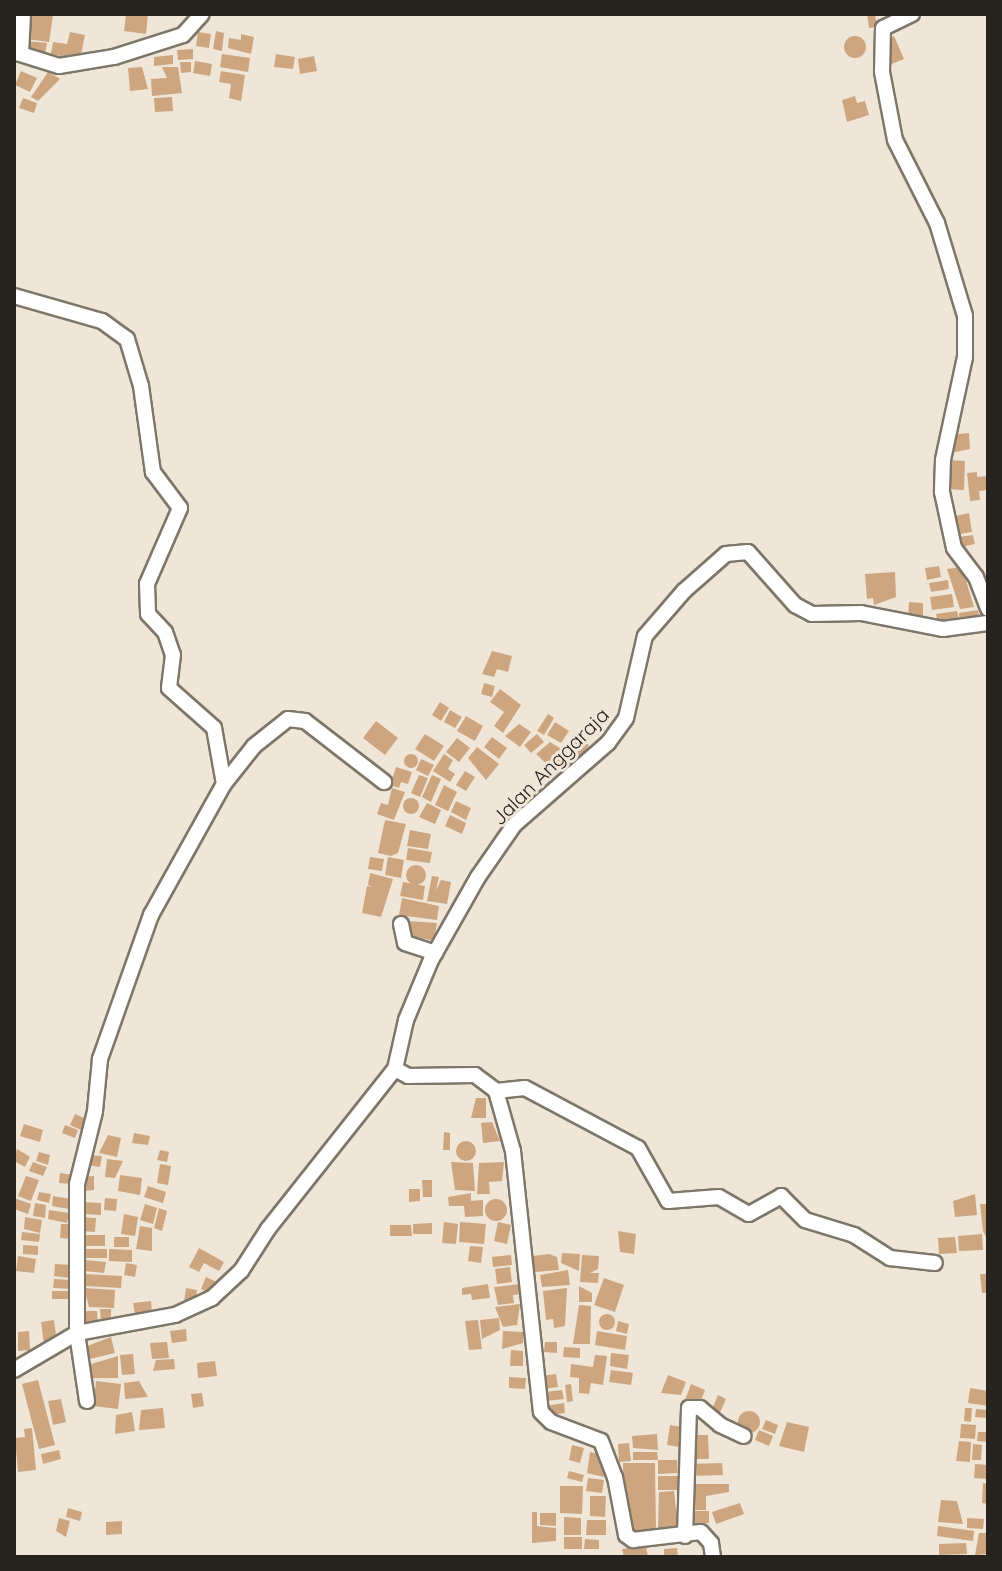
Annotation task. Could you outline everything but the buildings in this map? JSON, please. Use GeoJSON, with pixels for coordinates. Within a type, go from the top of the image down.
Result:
{"type":"FeatureCollection","features":[{"type":"Feature","properties":{"kind":"street"},"geometry":{"type":"LineString","coordinates":[[23,14],[18,53],[59,66],[114,57],[183,35],[202,14]]}},
{"type":"Feature","properties":{"kind":"street"},"geometry":{"type":"LineString","coordinates":[[912,14],[883,28],[882,72],[895,140],[937,223],[965,316],[965,357],[943,460],[942,492],[954,548],[976,577],[988,609]]}},
{"type":"Feature","properties":{"kind":"street"},"geometry":{"type":"LineString","coordinates":[[14,296],[102,321],[127,339],[141,386],[153,472],[180,508],[147,584],[148,614],[165,632],[173,655],[169,688],[214,728],[224,784]]}},
{"type":"Feature","properties":{"kind":"street","name":"Jalan Anggaraja"},"geometry":{"type":"LineString","coordinates":[[395,1069],[406,1020],[435,953],[514,825],[608,743],[626,718],[645,636],[684,591],[726,554],[748,552],[795,605],[812,614],[861,613],[943,629],[988,623]]}},
{"type":"Feature","properties":{"kind":"street"},"geometry":{"type":"LineString","coordinates":[[87,1401],[77,1333],[77,1184],[95,1111],[100,1059],[151,915],[224,784],[254,746],[298,717],[384,782]]}},
{"type":"Feature","properties":{"kind":"street"},"geometry":{"type":"LineString","coordinates":[[401,924],[405,943],[435,953]]}},
{"type":"Feature","properties":{"kind":"street"},"geometry":{"type":"LineString","coordinates":[[14,1370],[77,1333],[184,1312],[227,1286],[395,1069],[408,1076],[475,1075],[496,1091],[513,1151],[541,1412],[551,1422],[601,1441],[615,1477],[619,1518],[626,1535],[633,1540],[707,1536],[713,1557]]}},
{"type":"Feature","properties":{"kind":"street"},"geometry":{"type":"LineString","coordinates":[[496,1091],[525,1088],[638,1148],[668,1201],[719,1197],[749,1214],[781,1196],[805,1220],[854,1235],[890,1258],[935,1263]]}},
{"type":"Feature","properties":{"kind":"street"},"geometry":{"type":"LineString","coordinates":[[685,1536],[689,1408],[700,1408],[744,1436]]}}]}
